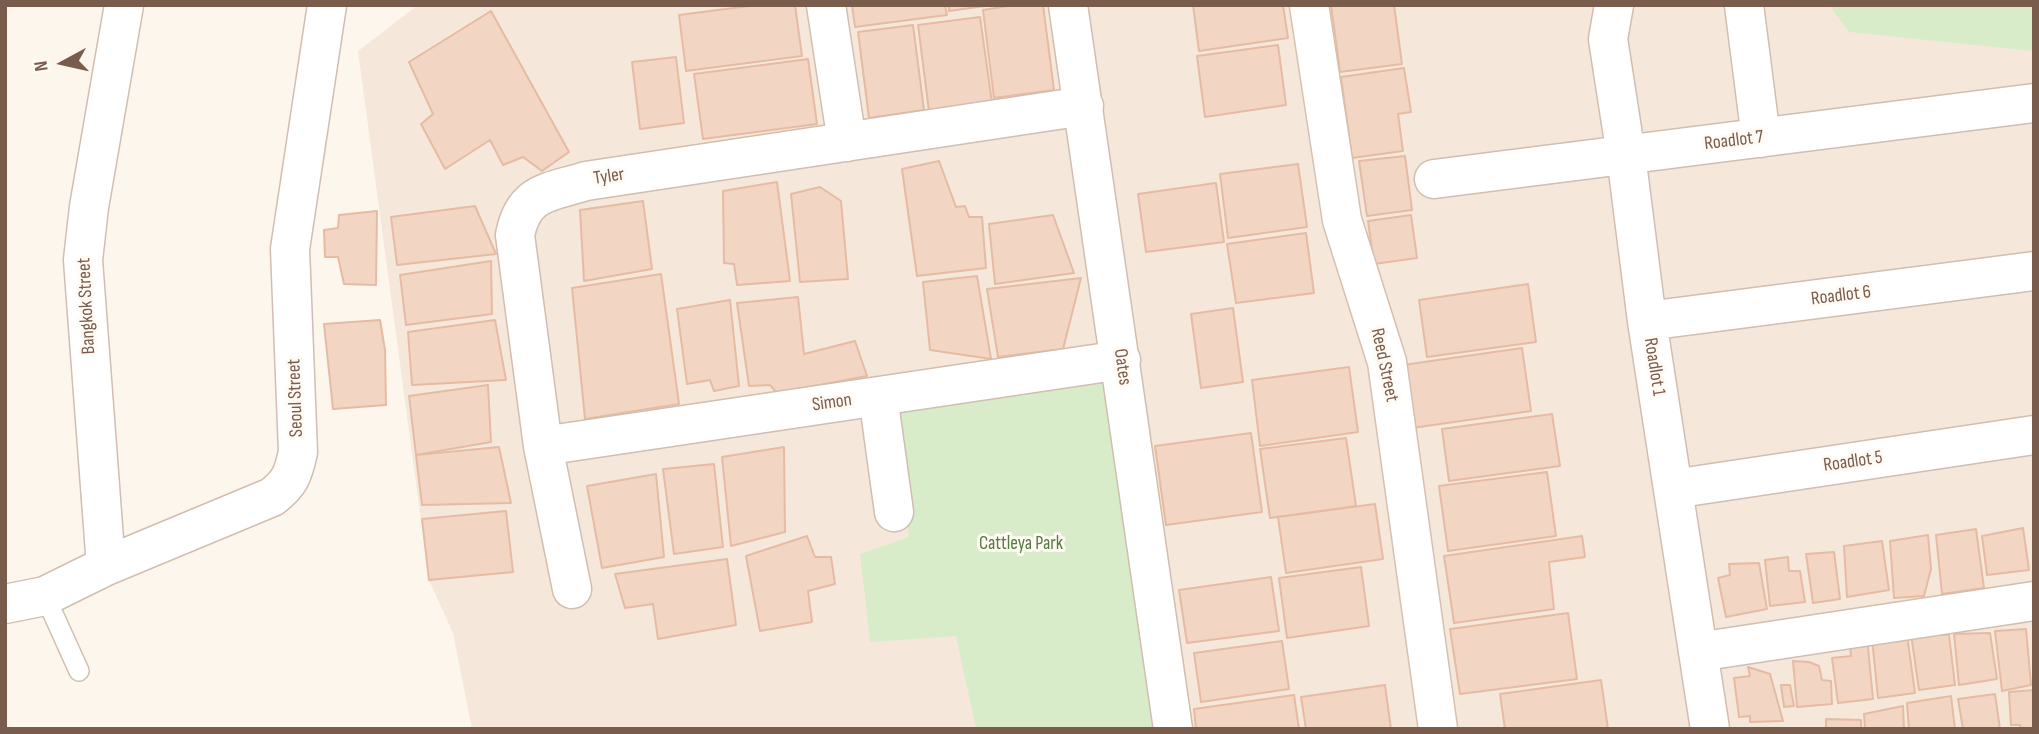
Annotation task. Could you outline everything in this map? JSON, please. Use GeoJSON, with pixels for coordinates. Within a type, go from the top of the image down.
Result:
{"type":"FeatureCollection","features":[{"type":"Feature","properties":{"kind":"street","name":"Bangkok Street"},"geometry":{"type":"LineString","coordinates":[[106,566],[83,260],[89,207],[124,5]]}},
{"type":"Feature","properties":{"kind":"street","name":"Seoul Street"},"geometry":{"type":"LineString","coordinates":[[5,604],[45,596],[106,566],[272,497],[287,485],[294,471],[298,452],[290,249],[327,5]]}},
{"type":"Feature","properties":{"kind":"street"},"geometry":{"type":"LineString","coordinates":[[826,5],[847,142]]}},
{"type":"Feature","properties":{"kind":"street","name":"Oates"},"geometry":{"type":"LineString","coordinates":[[1068,5],[1122,360],[1173,729]]}},
{"type":"Feature","properties":{"kind":"street","name":"Reed Street"},"geometry":{"type":"LineString","coordinates":[[1308,5],[1342,220],[1387,362],[1438,729]]}},
{"type":"Feature","properties":{"kind":"street","name":"Roadlot 1"},"geometry":{"type":"LineString","coordinates":[[1614,5],[1608,39],[1647,321],[1710,729]]}},
{"type":"Feature","properties":{"kind":"street"},"geometry":{"type":"LineString","coordinates":[[1744,5],[1760,138]]}},
{"type":"Feature","properties":{"kind":"street","name":"Roadlot 7"},"geometry":{"type":"LineString","coordinates":[[1434,179],[2034,103]]}},
{"type":"Feature","properties":{"kind":"street","name":"Tyler"},"geometry":{"type":"LineString","coordinates":[[572,589],[543,446],[515,235],[519,217],[526,205],[535,198],[586,181],[1084,106]]}},
{"type":"Feature","properties":{"kind":"street","name":"Roadlot 6"},"geometry":{"type":"LineString","coordinates":[[1647,321],[2034,271]]}},
{"type":"Feature","properties":{"kind":"street","name":"Simon"},"geometry":{"type":"LineString","coordinates":[[543,446],[1122,360]]}},
{"type":"Feature","properties":{"kind":"street"},"geometry":{"type":"LineString","coordinates":[[878,396],[894,512]]}},
{"type":"Feature","properties":{"kind":"street","name":"Roadlot 5"},"geometry":{"type":"LineString","coordinates":[[1673,489],[2034,435]]}},
{"type":"Feature","properties":{"kind":"street"},"geometry":{"type":"LineString","coordinates":[[1698,652],[2034,601]]}},
{"type":"Feature","properties":{"kind":"lane"},"geometry":{"type":"LineString","coordinates":[[45,596],[79,671]]}},
{"type":"Feature","properties":{"kind":"shaded area"},"geometry":{"type":"Polygon","coordinates":[[[418,5],[2034,5],[2034,729],[472,729],[453,633],[429,580],[358,51],[418,5]]]}},
{"type":"Feature","properties":{"kind":"green space"},"geometry":{"type":"Polygon","coordinates":[[[1829,5],[2034,5],[2034,51],[1849,32],[1829,5]]]}},
{"type":"Feature","properties":{"kind":"green space","name":"Cattleya Park"},"geometry":{"type":"Polygon","coordinates":[[[1111,371],[1158,729],[976,729],[956,636],[870,642],[860,554],[909,537],[890,404],[1111,371]]]}},
{"type":"Feature","properties":{"kind":"building"},"geometry":{"type":"Polygon","coordinates":[[[757,5],[795,5],[802,56],[686,71],[679,15],[757,5]]]}},
{"type":"Feature","properties":{"kind":"building"},"geometry":{"type":"Polygon","coordinates":[[[852,5],[945,5],[947,15],[855,27],[852,5]]]}},
{"type":"Feature","properties":{"kind":"building"},"geometry":{"type":"Polygon","coordinates":[[[949,5],[992,5],[949,11],[949,5]]]}},
{"type":"Feature","properties":{"kind":"building"},"geometry":{"type":"Polygon","coordinates":[[[1014,5],[1043,5],[1054,90],[994,98],[983,10],[1014,5]]]}},
{"type":"Feature","properties":{"kind":"building"},"geometry":{"type":"Polygon","coordinates":[[[1193,5],[1283,5],[1288,38],[1199,51],[1193,5]]]}},
{"type":"Feature","properties":{"kind":"building"},"geometry":{"type":"Polygon","coordinates":[[[1331,5],[1394,5],[1402,64],[1340,72],[1331,5]]]}},
{"type":"Feature","properties":{"kind":"building"},"geometry":{"type":"Polygon","coordinates":[[[491,11],[569,152],[542,171],[523,157],[503,165],[490,140],[445,169],[421,124],[433,114],[409,62],[491,11]]]}},
{"type":"Feature","properties":{"kind":"building"},"geometry":{"type":"Polygon","coordinates":[[[980,17],[992,103],[929,111],[918,25],[980,17]]]}},
{"type":"Feature","properties":{"kind":"building"},"geometry":{"type":"Polygon","coordinates":[[[913,25],[924,110],[869,118],[858,32],[913,25]]]}},
{"type":"Feature","properties":{"kind":"building"},"geometry":{"type":"Polygon","coordinates":[[[1278,45],[1286,105],[1205,117],[1197,56],[1278,45]]]}},
{"type":"Feature","properties":{"kind":"building"},"geometry":{"type":"Polygon","coordinates":[[[676,57],[684,123],[640,129],[632,62],[676,57]]]}},
{"type":"Feature","properties":{"kind":"building"},"geometry":{"type":"Polygon","coordinates":[[[808,59],[817,124],[703,139],[694,74],[808,59]]]}},
{"type":"Feature","properties":{"kind":"building"},"geometry":{"type":"Polygon","coordinates":[[[1404,68],[1411,112],[1398,114],[1403,151],[1352,158],[1341,77],[1404,68]]]}},
{"type":"Feature","properties":{"kind":"building"},"geometry":{"type":"Polygon","coordinates":[[[1405,156],[1412,210],[1367,216],[1359,161],[1405,156]]]}},
{"type":"Feature","properties":{"kind":"building"},"geometry":{"type":"Polygon","coordinates":[[[939,161],[956,207],[965,206],[969,217],[982,217],[986,268],[917,276],[902,169],[939,161]]]}},
{"type":"Feature","properties":{"kind":"building"},"geometry":{"type":"Polygon","coordinates":[[[1298,164],[1307,227],[1228,238],[1220,174],[1298,164]]]}},
{"type":"Feature","properties":{"kind":"building"},"geometry":{"type":"Polygon","coordinates":[[[777,182],[790,281],[737,285],[734,264],[724,263],[723,191],[777,182]]]}},
{"type":"Feature","properties":{"kind":"building"},"geometry":{"type":"Polygon","coordinates":[[[1216,183],[1224,242],[1146,252],[1138,194],[1216,183]]]}},
{"type":"Feature","properties":{"kind":"building"},"geometry":{"type":"Polygon","coordinates":[[[820,187],[841,201],[848,279],[800,282],[791,194],[820,187]]]}},
{"type":"Feature","properties":{"kind":"building"},"geometry":{"type":"Polygon","coordinates":[[[643,201],[652,269],[584,281],[580,210],[643,201]]]}},
{"type":"Feature","properties":{"kind":"building"},"geometry":{"type":"Polygon","coordinates":[[[475,206],[496,254],[397,265],[391,217],[475,206]]]}},
{"type":"Feature","properties":{"kind":"building"},"geometry":{"type":"Polygon","coordinates":[[[377,211],[376,285],[344,284],[338,257],[325,257],[324,230],[338,228],[339,215],[377,211]]]}},
{"type":"Feature","properties":{"kind":"building"},"geometry":{"type":"Polygon","coordinates":[[[1053,215],[1074,273],[995,284],[989,224],[1053,215]]]}},
{"type":"Feature","properties":{"kind":"building"},"geometry":{"type":"Polygon","coordinates":[[[1411,215],[1417,258],[1374,264],[1368,221],[1411,215]]]}},
{"type":"Feature","properties":{"kind":"building"},"geometry":{"type":"Polygon","coordinates":[[[1306,233],[1314,293],[1236,303],[1227,244],[1306,233]]]}},
{"type":"Feature","properties":{"kind":"building"},"geometry":{"type":"Polygon","coordinates":[[[491,261],[492,314],[406,325],[400,275],[491,261]]]}},
{"type":"Feature","properties":{"kind":"building"},"geometry":{"type":"Polygon","coordinates":[[[661,274],[679,404],[585,419],[572,288],[661,274]]]}},
{"type":"Feature","properties":{"kind":"building"},"geometry":{"type":"Polygon","coordinates":[[[977,276],[991,359],[930,350],[923,282],[977,276]]]}},
{"type":"Feature","properties":{"kind":"building"},"geometry":{"type":"Polygon","coordinates":[[[1081,278],[1063,349],[998,357],[987,289],[1081,278]]]}},
{"type":"Feature","properties":{"kind":"building"},"geometry":{"type":"Polygon","coordinates":[[[1528,284],[1536,342],[1427,357],[1419,300],[1528,284]]]}},
{"type":"Feature","properties":{"kind":"building"},"geometry":{"type":"Polygon","coordinates":[[[798,297],[804,354],[855,341],[867,376],[777,393],[770,385],[749,386],[737,303],[798,297]]]}},
{"type":"Feature","properties":{"kind":"building"},"geometry":{"type":"Polygon","coordinates":[[[730,300],[739,386],[714,391],[710,380],[687,384],[677,309],[730,300]]]}},
{"type":"Feature","properties":{"kind":"building"},"geometry":{"type":"Polygon","coordinates":[[[1233,308],[1243,382],[1201,388],[1191,314],[1233,308]]]}},
{"type":"Feature","properties":{"kind":"building"},"geometry":{"type":"Polygon","coordinates":[[[380,320],[385,350],[386,405],[333,409],[324,324],[380,320]]]}},
{"type":"Feature","properties":{"kind":"building"},"geometry":{"type":"Polygon","coordinates":[[[495,320],[506,380],[412,385],[408,332],[495,320]]]}},
{"type":"Feature","properties":{"kind":"building"},"geometry":{"type":"Polygon","coordinates":[[[1522,348],[1531,411],[1412,428],[1403,365],[1522,348]]]}},
{"type":"Feature","properties":{"kind":"building"},"geometry":{"type":"Polygon","coordinates":[[[1349,367],[1358,432],[1260,446],[1252,380],[1349,367]]]}},
{"type":"Feature","properties":{"kind":"building"},"geometry":{"type":"Polygon","coordinates":[[[488,385],[491,442],[416,455],[409,396],[488,385]]]}},
{"type":"Feature","properties":{"kind":"building"},"geometry":{"type":"Polygon","coordinates":[[[1552,414],[1560,466],[1449,481],[1442,429],[1552,414]]]}},
{"type":"Feature","properties":{"kind":"building"},"geometry":{"type":"Polygon","coordinates":[[[1251,433],[1262,512],[1166,525],[1155,446],[1251,433]]]}},
{"type":"Feature","properties":{"kind":"building"},"geometry":{"type":"Polygon","coordinates":[[[1346,438],[1356,506],[1270,518],[1260,449],[1346,438]]]}},
{"type":"Feature","properties":{"kind":"building"},"geometry":{"type":"Polygon","coordinates":[[[499,447],[511,503],[422,505],[416,455],[499,447]]]}},
{"type":"Feature","properties":{"kind":"building"},"geometry":{"type":"Polygon","coordinates":[[[784,447],[785,532],[731,546],[722,457],[784,447]]]}},
{"type":"Feature","properties":{"kind":"building"},"geometry":{"type":"Polygon","coordinates":[[[714,464],[723,547],[674,554],[663,469],[714,464]]]}},
{"type":"Feature","properties":{"kind":"building"},"geometry":{"type":"Polygon","coordinates":[[[1547,472],[1556,536],[1448,551],[1439,486],[1547,472]]]}},
{"type":"Feature","properties":{"kind":"building"},"geometry":{"type":"Polygon","coordinates":[[[656,474],[664,557],[602,568],[587,486],[656,474]]]}},
{"type":"Feature","properties":{"kind":"building"},"geometry":{"type":"Polygon","coordinates":[[[1375,504],[1383,559],[1286,573],[1278,517],[1375,504]]]}},
{"type":"Feature","properties":{"kind":"building"},"geometry":{"type":"Polygon","coordinates":[[[506,511],[513,572],[429,580],[422,519],[506,511]]]}},
{"type":"Feature","properties":{"kind":"building"},"geometry":{"type":"Polygon","coordinates":[[[2023,528],[2029,570],[1987,575],[1982,536],[2023,528]]]}},
{"type":"Feature","properties":{"kind":"building"},"geometry":{"type":"Polygon","coordinates":[[[1976,529],[1984,588],[1942,594],[1936,535],[1976,529]]]}},
{"type":"Feature","properties":{"kind":"building"},"geometry":{"type":"Polygon","coordinates":[[[1928,535],[1931,569],[1924,596],[1894,598],[1890,541],[1928,535]]]}},
{"type":"Feature","properties":{"kind":"building"},"geometry":{"type":"Polygon","coordinates":[[[807,536],[815,557],[831,557],[835,584],[808,591],[812,622],[760,631],[746,556],[807,536]]]}},
{"type":"Feature","properties":{"kind":"building"},"geometry":{"type":"Polygon","coordinates":[[[1582,536],[1585,557],[1549,562],[1554,609],[1454,623],[1444,556],[1582,536]]]}},
{"type":"Feature","properties":{"kind":"building"},"geometry":{"type":"Polygon","coordinates":[[[1882,541],[1889,590],[1847,597],[1844,546],[1882,541]]]}},
{"type":"Feature","properties":{"kind":"building"},"geometry":{"type":"Polygon","coordinates":[[[1834,552],[1840,599],[1813,603],[1806,554],[1834,552]]]}},
{"type":"Feature","properties":{"kind":"building"},"geometry":{"type":"Polygon","coordinates":[[[1788,557],[1789,571],[1800,571],[1805,602],[1770,606],[1765,560],[1788,557]]]}},
{"type":"Feature","properties":{"kind":"building"},"geometry":{"type":"Polygon","coordinates":[[[727,559],[736,625],[658,639],[653,604],[625,608],[615,574],[727,559]]]}},
{"type":"Feature","properties":{"kind":"building"},"geometry":{"type":"Polygon","coordinates":[[[1759,563],[1767,609],[1726,617],[1718,578],[1730,575],[1729,564],[1759,563]]]}},
{"type":"Feature","properties":{"kind":"building"},"geometry":{"type":"Polygon","coordinates":[[[1361,567],[1369,626],[1287,638],[1279,578],[1361,567]]]}},
{"type":"Feature","properties":{"kind":"building"},"geometry":{"type":"Polygon","coordinates":[[[1271,577],[1279,631],[1187,643],[1179,590],[1271,577]]]}},
{"type":"Feature","properties":{"kind":"building"},"geometry":{"type":"Polygon","coordinates":[[[1568,613],[1577,679],[1460,694],[1450,629],[1568,613]]]}},
{"type":"Feature","properties":{"kind":"building"},"geometry":{"type":"Polygon","coordinates":[[[2026,629],[2031,685],[2002,691],[1995,631],[2026,629]]]}},
{"type":"Feature","properties":{"kind":"building"},"geometry":{"type":"Polygon","coordinates":[[[1990,633],[1997,679],[1959,685],[1954,634],[1990,633]]]}},
{"type":"Feature","properties":{"kind":"building"},"geometry":{"type":"Polygon","coordinates":[[[1911,634],[1949,635],[1955,685],[1919,690],[1911,634]]]}},
{"type":"Feature","properties":{"kind":"building"},"geometry":{"type":"Polygon","coordinates":[[[1907,635],[1915,693],[1878,698],[1872,639],[1907,635]]]}},
{"type":"Feature","properties":{"kind":"building"},"geometry":{"type":"Polygon","coordinates":[[[1867,637],[1873,699],[1838,703],[1832,658],[1851,656],[1849,638],[1867,637]]]}},
{"type":"Feature","properties":{"kind":"building"},"geometry":{"type":"Polygon","coordinates":[[[1282,641],[1289,689],[1201,702],[1194,653],[1282,641]]]}},
{"type":"Feature","properties":{"kind":"building"},"geometry":{"type":"Polygon","coordinates":[[[1793,661],[1819,666],[1822,680],[1831,681],[1832,704],[1797,707],[1793,661]]]}},
{"type":"Feature","properties":{"kind":"building"},"geometry":{"type":"Polygon","coordinates":[[[1748,667],[1770,674],[1783,721],[1750,722],[1750,716],[1739,717],[1734,678],[1750,676],[1748,667]]]}},
{"type":"Feature","properties":{"kind":"building"},"geometry":{"type":"Polygon","coordinates":[[[1601,680],[1608,729],[1505,729],[1500,694],[1601,680]]]}},
{"type":"Feature","properties":{"kind":"building"},"geometry":{"type":"Polygon","coordinates":[[[1385,685],[1391,729],[1306,729],[1301,697],[1385,685]]]}},
{"type":"Feature","properties":{"kind":"building"},"geometry":{"type":"Polygon","coordinates":[[[1781,685],[1790,685],[1794,706],[1784,707],[1781,685]]]}},
{"type":"Feature","properties":{"kind":"building"},"geometry":{"type":"Polygon","coordinates":[[[2034,690],[2034,729],[2021,729],[2020,725],[2011,725],[2009,692],[2034,690]]]}},
{"type":"Feature","properties":{"kind":"building"},"geometry":{"type":"Polygon","coordinates":[[[1995,694],[2000,729],[1963,729],[1958,699],[1995,694]]]}},
{"type":"Feature","properties":{"kind":"building"},"geometry":{"type":"Polygon","coordinates":[[[1294,695],[1299,729],[1196,729],[1194,709],[1294,695]]]}},
{"type":"Feature","properties":{"kind":"building"},"geometry":{"type":"Polygon","coordinates":[[[1951,696],[1955,729],[1909,729],[1907,703],[1951,696]]]}},
{"type":"Feature","properties":{"kind":"building"},"geometry":{"type":"Polygon","coordinates":[[[1903,706],[1904,729],[1865,729],[1864,714],[1903,706]]]}},
{"type":"Feature","properties":{"kind":"building"},"geometry":{"type":"Polygon","coordinates":[[[1826,719],[1861,720],[1861,729],[1826,729],[1826,719]]]}}]}
